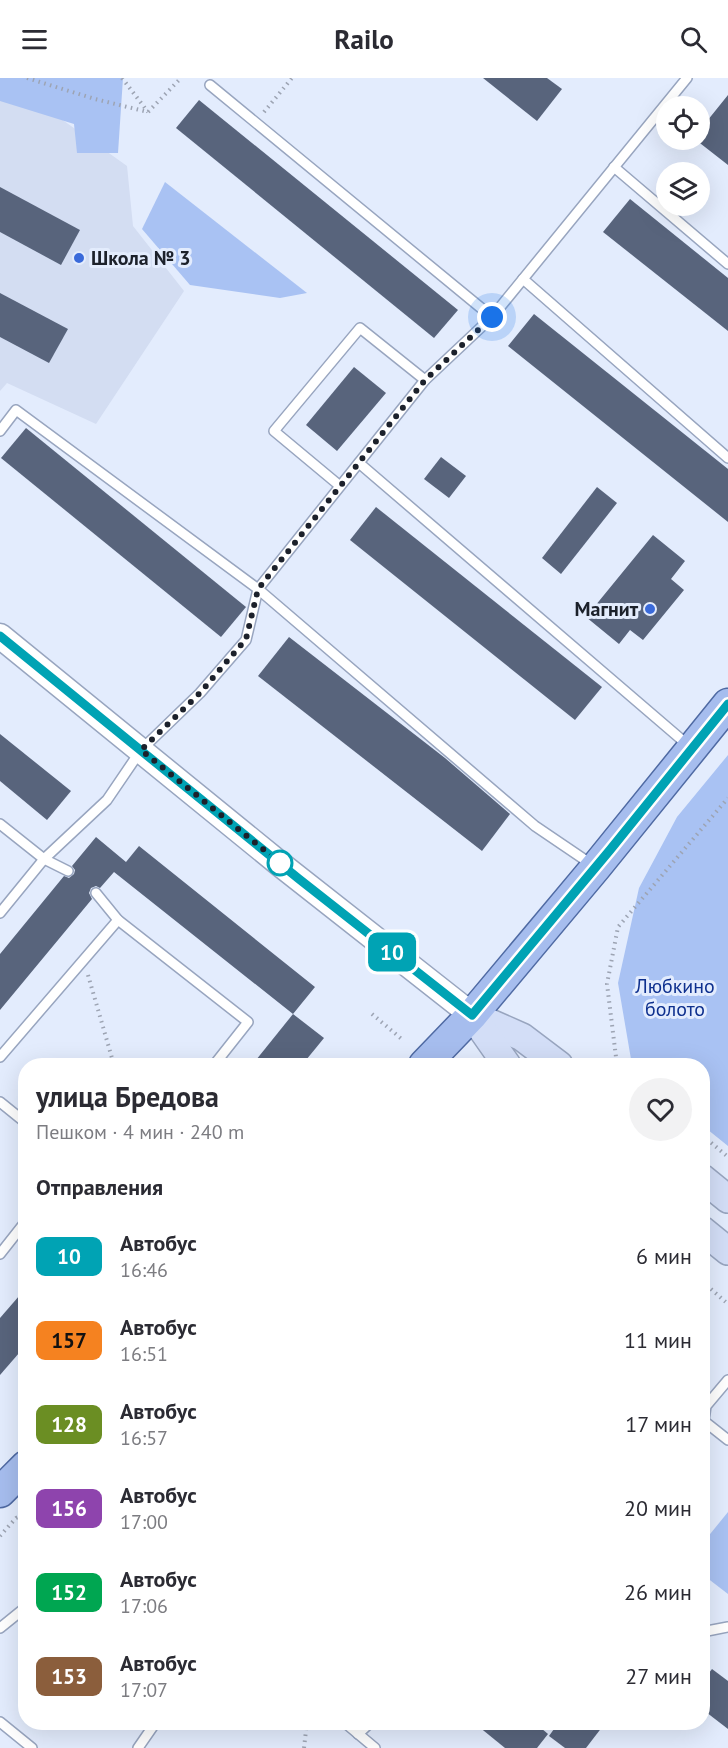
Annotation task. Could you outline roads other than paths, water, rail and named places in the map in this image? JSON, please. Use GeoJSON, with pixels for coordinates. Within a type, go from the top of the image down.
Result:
{"type":"FeatureCollection","features":[{"type":"Feature","properties":{"kind":"main road"},"geometry":{"type":"LineString","coordinates":[[431,1058],[472,1015],[728,704]]}},
{"type":"Feature","properties":{"kind":"main road"},"geometry":{"type":"LineString","coordinates":[[472,1015],[502,1058]]}},
{"type":"Feature","properties":{"kind":"main road"},"geometry":{"type":"LineString","coordinates":[[472,1015],[522,1036],[550,1058]]}},
{"type":"Feature","properties":{"kind":"main road"},"geometry":{"type":"LineString","coordinates":[[710,1184],[728,1198]]}},
{"type":"Feature","properties":{"kind":"main road"},"geometry":{"type":"LineString","coordinates":[[710,1236],[728,1251]]}},
{"type":"Feature","properties":{"kind":"main road"},"geometry":{"type":"LineString","coordinates":[[0,1492],[18,1473]]}},
{"type":"Feature","properties":{"kind":"street"},"geometry":{"type":"LineString","coordinates":[[0,636],[299,879],[472,1015]]}},
{"type":"Feature","properties":{"kind":"lane"},"geometry":{"type":"LineString","coordinates":[[0,913],[44,859],[107,800],[141,750],[200,693],[246,639],[258,589],[425,380],[492,317],[685,79]]}},
{"type":"Feature","properties":{"kind":"lane"},"geometry":{"type":"LineString","coordinates":[[210,85],[492,317]]}},
{"type":"Feature","properties":{"kind":"lane"},"geometry":{"type":"LineString","coordinates":[[614,167],[728,264]]}},
{"type":"Feature","properties":{"kind":"lane"},"geometry":{"type":"LineString","coordinates":[[524,279],[728,458]]}},
{"type":"Feature","properties":{"kind":"lane"},"geometry":{"type":"LineString","coordinates":[[340,486],[274,432],[360,328],[425,380]]}},
{"type":"Feature","properties":{"kind":"lane"},"geometry":{"type":"LineString","coordinates":[[0,431],[15,410],[258,589],[535,826],[596,867]]}},
{"type":"Feature","properties":{"kind":"lane"},"geometry":{"type":"LineString","coordinates":[[358,463],[693,749]]}},
{"type":"Feature","properties":{"kind":"lane"},"geometry":{"type":"LineString","coordinates":[[0,824],[44,859],[68,871]]}},
{"type":"Feature","properties":{"kind":"lane"},"geometry":{"type":"LineString","coordinates":[[96,894],[118,920],[248,1022],[220,1058]]}},
{"type":"Feature","properties":{"kind":"lane"},"geometry":{"type":"LineString","coordinates":[[0,1057],[118,920]]}},
{"type":"Feature","properties":{"kind":"lane"},"geometry":{"type":"LineString","coordinates":[[0,1102],[18,1117]]}},
{"type":"Feature","properties":{"kind":"lane"},"geometry":{"type":"LineString","coordinates":[[0,1254],[18,1231]]}},
{"type":"Feature","properties":{"kind":"lane"},"geometry":{"type":"LineString","coordinates":[[710,1401],[728,1380]]}},
{"type":"Feature","properties":{"kind":"lane"},"geometry":{"type":"LineString","coordinates":[[710,1426],[728,1440]]}},
{"type":"Feature","properties":{"kind":"lane"},"geometry":{"type":"LineString","coordinates":[[0,1628],[18,1613]]}},
{"type":"Feature","properties":{"kind":"lane"},"geometry":{"type":"LineString","coordinates":[[710,1630],[728,1627]]}},
{"type":"Feature","properties":{"kind":"lane"},"geometry":{"type":"LineString","coordinates":[[0,1722],[32,1748]]}},
{"type":"Feature","properties":{"kind":"lane"},"geometry":{"type":"LineString","coordinates":[[138,1748],[150,1730]]}},
{"type":"Feature","properties":{"kind":"lane"},"geometry":{"type":"LineString","coordinates":[[353,1730],[375,1748]]}},
{"type":"Feature","properties":{"kind":"lane"},"geometry":{"type":"LineString","coordinates":[[358,1734],[362,1730]]}},
{"type":"Feature","properties":{"kind":"place","name":"Школа № 3"},"geometry":{"type":"Point","coordinates":[79,258]}},
{"type":"Feature","properties":{"kind":"place","name":"Магнит"},"geometry":{"type":"Point","coordinates":[650,609]}},
{"type":"Feature","properties":{"kind":"park label","name":"Любкино болото"},"geometry":{"type":"Point","coordinates":[675,998]}}]}
